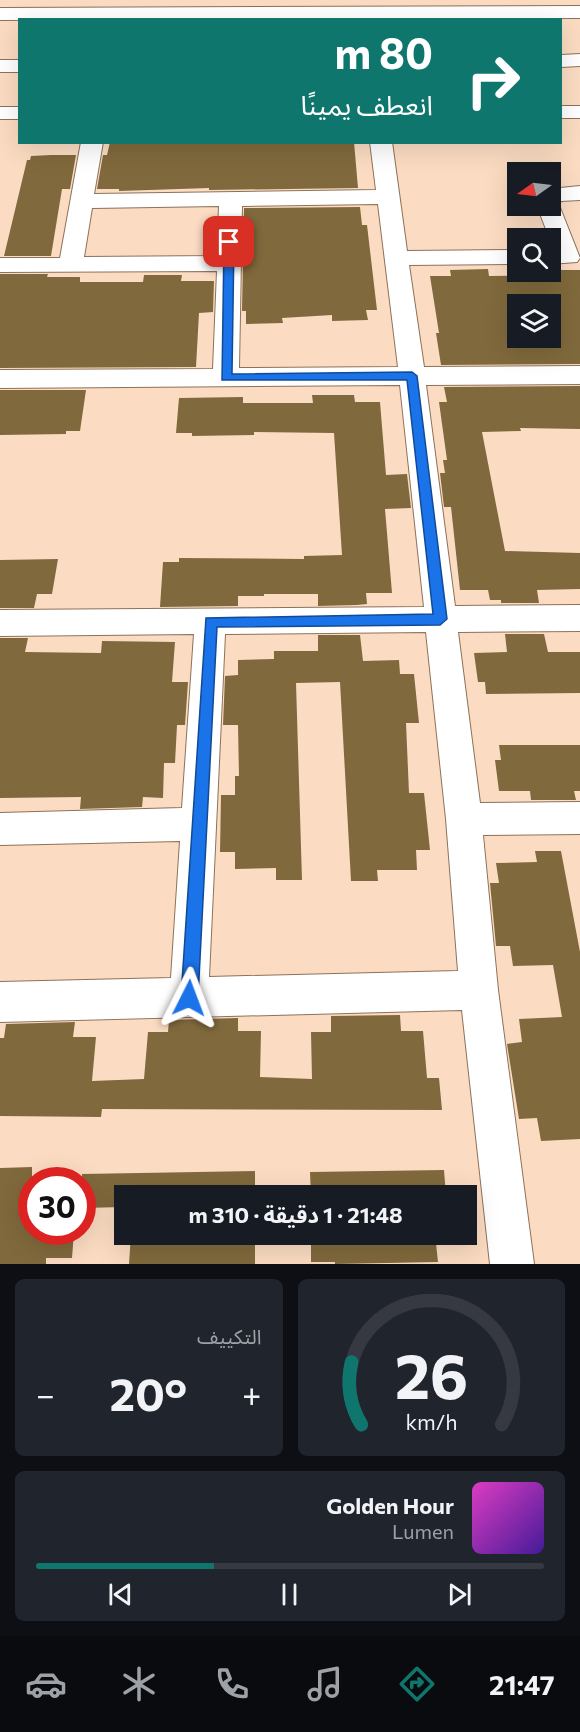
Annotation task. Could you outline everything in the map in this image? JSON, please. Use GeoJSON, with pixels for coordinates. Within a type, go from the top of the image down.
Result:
{"type":"FeatureCollection","features":[{"type":"Feature","properties":{"kind":"street"},"geometry":{"type":"LineString","coordinates":[[0,15],[111,7],[498,6],[580,12]]}},
{"type":"Feature","properties":{"kind":"street"},"geometry":{"type":"LineString","coordinates":[[562,60],[580,60]]}},
{"type":"Feature","properties":{"kind":"street"},"geometry":{"type":"LineString","coordinates":[[0,66],[18,66]]}},
{"type":"Feature","properties":{"kind":"street"},"geometry":{"type":"LineString","coordinates":[[562,112],[580,112]]}},
{"type":"Feature","properties":{"kind":"street"},"geometry":{"type":"LineString","coordinates":[[0,113],[18,113]]}},
{"type":"Feature","properties":{"kind":"street"},"geometry":{"type":"LineString","coordinates":[[71,264],[92,144]]}},
{"type":"Feature","properties":{"kind":"street"},"geometry":{"type":"LineString","coordinates":[[381,144],[412,376],[464,819],[479,990],[512,1264]]}},
{"type":"Feature","properties":{"kind":"street"},"geometry":{"type":"LineString","coordinates":[[561,194],[580,193]]}},
{"type":"Feature","properties":{"kind":"street"},"geometry":{"type":"LineString","coordinates":[[82,201],[388,197]]}},
{"type":"Feature","properties":{"kind":"street"},"geometry":{"type":"LineString","coordinates":[[226,378],[231,199]]}},
{"type":"Feature","properties":{"kind":"street"},"geometry":{"type":"LineString","coordinates":[[552,216],[567,257]]}},
{"type":"Feature","properties":{"kind":"street"},"geometry":{"type":"LineString","coordinates":[[396,258],[507,257]]}},
{"type":"Feature","properties":{"kind":"street"},"geometry":{"type":"LineString","coordinates":[[0,265],[229,263]]}},
{"type":"Feature","properties":{"kind":"street"},"geometry":{"type":"LineString","coordinates":[[0,380],[580,375]]}},
{"type":"Feature","properties":{"kind":"street"},"geometry":{"type":"LineString","coordinates":[[0,623],[580,618]]}},
{"type":"Feature","properties":{"kind":"street"},"geometry":{"type":"LineString","coordinates":[[189,998],[210,621]]}},
{"type":"Feature","properties":{"kind":"street"},"geometry":{"type":"LineString","coordinates":[[464,819],[580,818]]}},
{"type":"Feature","properties":{"kind":"street"},"geometry":{"type":"LineString","coordinates":[[0,828],[199,824]]}},
{"type":"Feature","properties":{"kind":"street"},"geometry":{"type":"LineString","coordinates":[[0,1002],[479,990]]}},
{"type":"Feature","properties":{"kind":"building"},"geometry":{"type":"Polygon","coordinates":[[[110,144],[354,144],[358,188],[209,190],[209,188],[119,191],[119,189],[97,189],[103,155],[107,155],[110,144]]]}},
{"type":"Feature","properties":{"kind":"building"},"geometry":{"type":"Polygon","coordinates":[[[76,155],[70,189],[62,189],[51,256],[4,256],[27,160],[30,160],[31,156],[76,155]]]}},
{"type":"Feature","properties":{"kind":"building"},"geometry":{"type":"Polygon","coordinates":[[[360,207],[362,225],[367,225],[377,310],[366,310],[368,320],[332,321],[332,315],[282,318],[283,323],[246,324],[246,311],[242,311],[244,208],[360,207]]]}},
{"type":"Feature","properties":{"kind":"building"},"geometry":{"type":"Polygon","coordinates":[[[488,269],[489,276],[507,276],[507,282],[561,282],[561,270],[580,270],[580,364],[441,365],[436,333],[439,333],[430,276],[451,276],[450,270],[488,269]]]}},
{"type":"Feature","properties":{"kind":"building"},"geometry":{"type":"Polygon","coordinates":[[[0,274],[80,277],[80,282],[143,282],[144,275],[182,275],[181,281],[214,281],[213,312],[199,313],[196,367],[0,368],[0,274]]]}},
{"type":"Feature","properties":{"kind":"building"},"geometry":{"type":"Polygon","coordinates":[[[580,386],[580,429],[520,428],[521,431],[482,432],[505,551],[580,553],[580,589],[537,590],[539,603],[501,603],[501,600],[490,600],[488,590],[460,590],[451,507],[444,507],[440,473],[445,473],[443,460],[447,460],[439,402],[447,402],[444,387],[580,386]]]}},
{"type":"Feature","properties":{"kind":"building"},"geometry":{"type":"Polygon","coordinates":[[[0,390],[86,390],[80,431],[66,431],[66,434],[0,435],[0,390]]]}},
{"type":"Feature","properties":{"kind":"building"},"geometry":{"type":"Polygon","coordinates":[[[312,395],[354,395],[355,402],[380,402],[386,475],[407,474],[411,508],[385,509],[392,593],[366,593],[367,604],[357,605],[318,606],[318,594],[264,594],[264,596],[238,596],[238,606],[160,607],[163,562],[179,562],[179,558],[304,559],[304,556],[342,555],[334,433],[254,432],[254,435],[192,436],[192,433],[176,433],[179,398],[243,397],[243,403],[313,403],[312,395]]]}},
{"type":"Feature","properties":{"kind":"building"},"geometry":{"type":"Polygon","coordinates":[[[58,559],[52,594],[37,594],[34,608],[0,608],[0,560],[58,559]]]}},
{"type":"Feature","properties":{"kind":"building"},"geometry":{"type":"Polygon","coordinates":[[[505,634],[544,634],[548,652],[580,652],[580,693],[486,694],[485,682],[478,682],[474,653],[507,652],[505,634]]]}},
{"type":"Feature","properties":{"kind":"building"},"geometry":{"type":"Polygon","coordinates":[[[318,635],[360,635],[363,661],[399,660],[400,674],[414,674],[419,723],[406,723],[409,793],[424,793],[430,850],[416,850],[417,870],[377,870],[378,881],[351,881],[340,682],[296,683],[302,880],[276,880],[276,868],[235,869],[235,852],[220,852],[221,795],[235,795],[235,776],[239,776],[238,725],[223,725],[225,676],[238,675],[238,660],[274,659],[274,651],[318,651],[318,635]]]}},
{"type":"Feature","properties":{"kind":"building"},"geometry":{"type":"Polygon","coordinates":[[[0,638],[28,638],[25,652],[101,653],[102,641],[175,642],[172,682],[188,682],[185,725],[177,725],[175,763],[164,763],[163,798],[143,797],[142,807],[80,809],[81,797],[0,798],[0,638]]]}},
{"type":"Feature","properties":{"kind":"building"},"geometry":{"type":"Polygon","coordinates":[[[499,745],[580,745],[580,791],[574,791],[576,800],[531,800],[530,791],[499,791],[495,760],[501,760],[499,745]]]}},
{"type":"Feature","properties":{"kind":"building"},"geometry":{"type":"Polygon","coordinates":[[[535,851],[561,851],[580,952],[580,1139],[541,1141],[537,1118],[519,1119],[507,1044],[522,1042],[519,1019],[562,1017],[553,965],[513,966],[510,946],[496,946],[490,883],[499,883],[496,863],[537,862],[535,851]]]}},
{"type":"Feature","properties":{"kind":"building"},"geometry":{"type":"Polygon","coordinates":[[[400,1015],[401,1031],[423,1031],[427,1078],[439,1078],[442,1110],[102,1109],[101,1117],[0,1116],[0,1038],[4,1038],[6,1024],[75,1022],[73,1037],[96,1037],[92,1081],[144,1079],[148,1032],[168,1032],[169,1020],[238,1018],[238,1031],[261,1031],[260,1077],[312,1079],[311,1032],[331,1032],[331,1016],[400,1015]]]}},
{"type":"Feature","properties":{"kind":"building"},"geometry":{"type":"Polygon","coordinates":[[[18,1167],[18,1245],[73,1245],[72,1258],[46,1258],[46,1264],[0,1264],[0,1168],[18,1167]]]}},
{"type":"Feature","properties":{"kind":"building"},"geometry":{"type":"Polygon","coordinates":[[[444,1170],[445,1185],[311,1185],[310,1172],[444,1170]]]}},
{"type":"Feature","properties":{"kind":"building"},"geometry":{"type":"Polygon","coordinates":[[[255,1171],[255,1185],[114,1185],[114,1207],[96,1208],[96,1174],[255,1171]]]}},
{"type":"Feature","properties":{"kind":"building"},"geometry":{"type":"Polygon","coordinates":[[[130,1245],[255,1245],[255,1264],[129,1264],[130,1245]]]}},
{"type":"Feature","properties":{"kind":"building"},"geometry":{"type":"Polygon","coordinates":[[[311,1245],[436,1245],[438,1262],[335,1264],[335,1262],[311,1262],[311,1245]]]}},
{"type":"Feature","properties":{"kind":"route"},"geometry":{"type":"LineString","coordinates":[[189,998],[210,621],[440,619],[412,376],[226,378],[229,242]]}}]}
